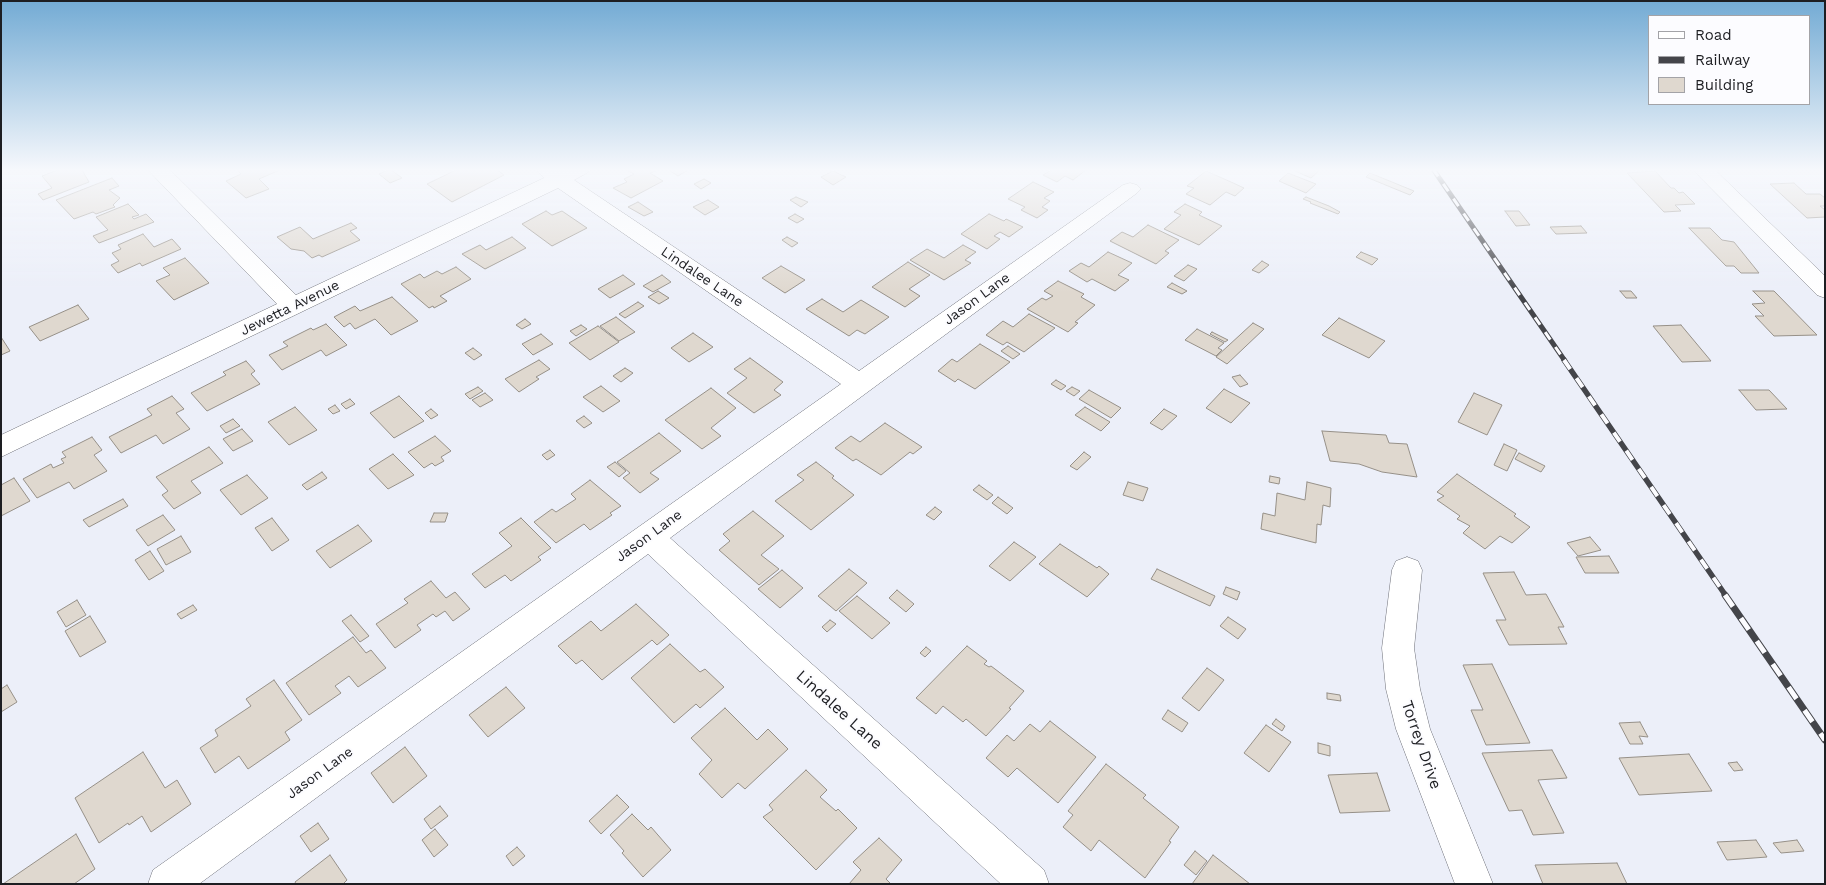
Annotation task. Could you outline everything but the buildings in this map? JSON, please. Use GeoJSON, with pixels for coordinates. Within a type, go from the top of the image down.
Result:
{"type":"FeatureCollection","features":[{"type":"Feature","properties":{"kind":"street"},"geometry":{"type":"LineString","coordinates":[[198,210],[293,306]]}},
{"type":"Feature","properties":{"kind":"street","name":"Jewetta Avenue"},"geometry":{"type":"LineString","coordinates":[[1,447],[293,306],[484,210]]}},
{"type":"Feature","properties":{"kind":"street","name":"Lindalee Lane"},"geometry":{"type":"LineString","coordinates":[[615,210],[859,384]]}},
{"type":"Feature","properties":{"kind":"street","name":"Jason Lane"},"geometry":{"type":"LineString","coordinates":[[167,884],[1100,210]]}},
{"type":"Feature","properties":{"kind":"street"},"geometry":{"type":"LineString","coordinates":[[1744,210],[1825,290]]}},
{"type":"Feature","properties":{"kind":"street","name":"Lindalee Lane"},"geometry":{"type":"LineString","coordinates":[[649,537],[1030,884]]}},
{"type":"Feature","properties":{"kind":"street","name":"Torrey Drive"},"geometry":{"type":"LineString","coordinates":[[1407,570],[1398,648],[1403,689],[1413,728],[1474,884]]}},
{"type":"Feature","properties":{"kind":"railway"},"geometry":{"type":"LineString","coordinates":[[1461,210],[1565,361]]}},
{"type":"Feature","properties":{"kind":"railway"},"geometry":{"type":"LineString","coordinates":[[1564,360],[1726,596]]}},
{"type":"Feature","properties":{"kind":"railway"},"geometry":{"type":"LineString","coordinates":[[1725,595],[1825,740]]}}]}
